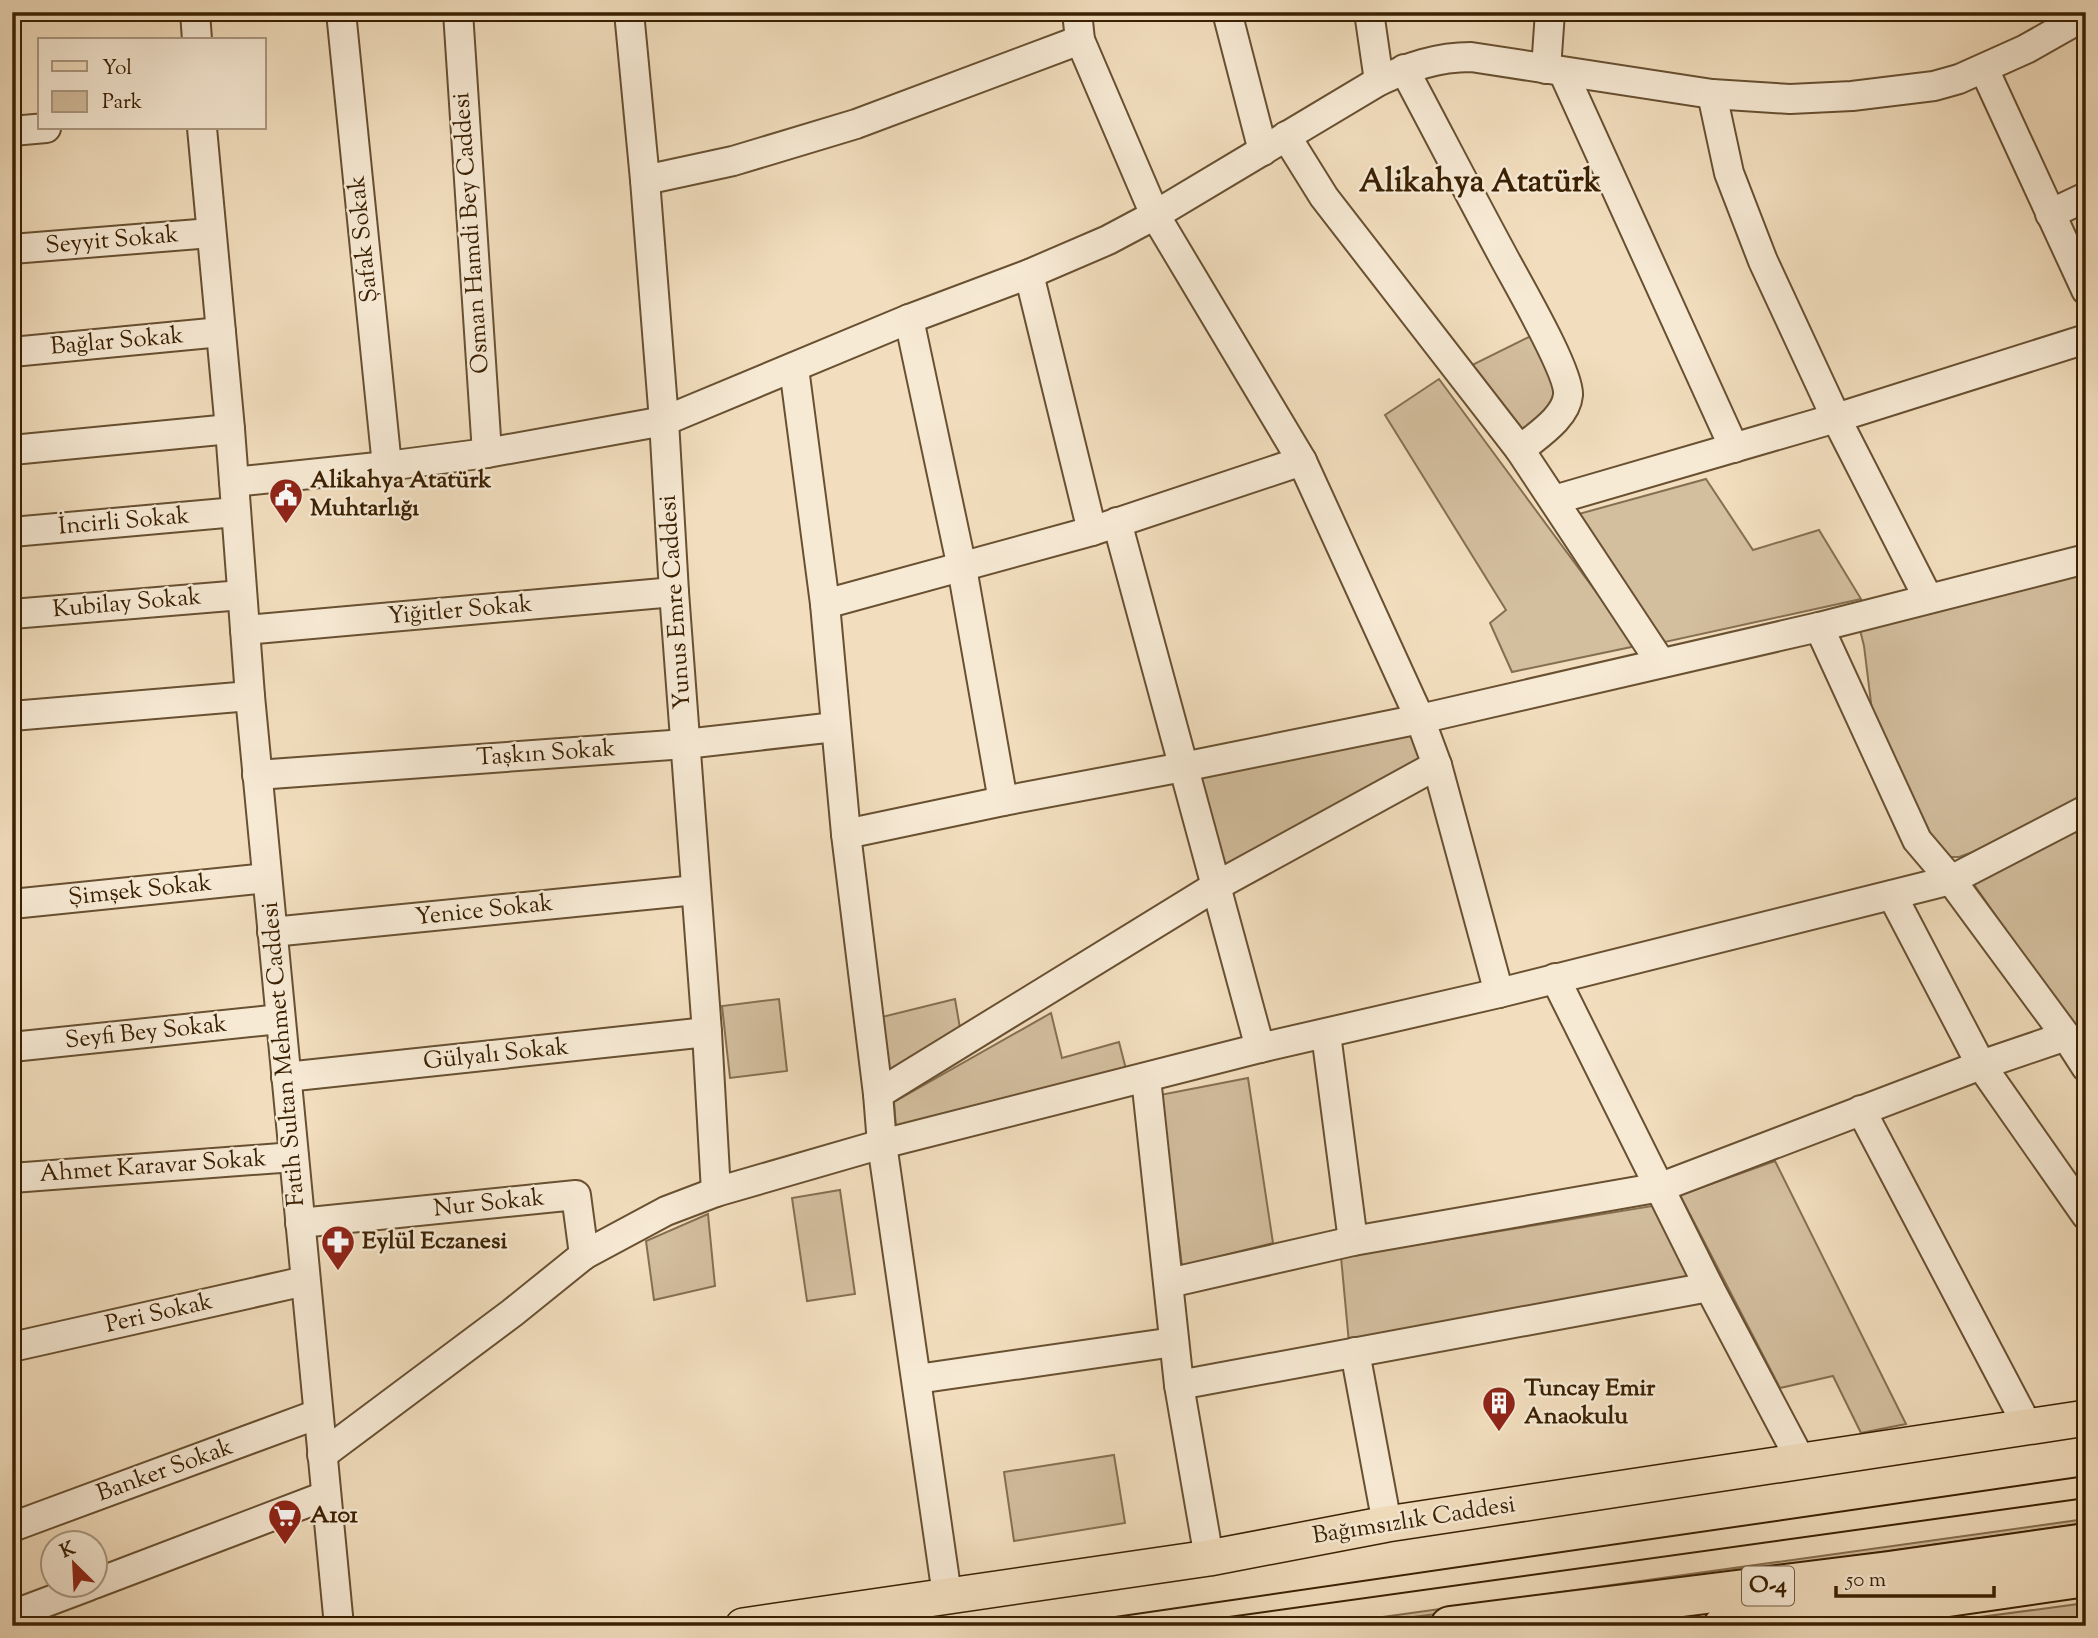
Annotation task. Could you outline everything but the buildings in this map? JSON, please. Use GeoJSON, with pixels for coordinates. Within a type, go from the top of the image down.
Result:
{"type":"FeatureCollection","features":[{"type":"Feature","properties":{"kind":"highway","name":"O-4"},"geometry":{"type":"LineString","coordinates":[[1450,1626],[1889,1571],[2086,1543]]}},
{"type":"Feature","properties":{"kind":"highway","name":"O-4"},"geometry":{"type":"LineString","coordinates":[[1723,1626],[2086,1577]]}},
{"type":"Feature","properties":{"kind":"main road","name":"Bağımsızlık Caddesi"},"geometry":{"type":"LineString","coordinates":[[743,1626],[1209,1558],[1387,1524],[2086,1418]]}},
{"type":"Feature","properties":{"kind":"street"},"geometry":{"type":"LineString","coordinates":[[195,12],[197,38]]}},
{"type":"Feature","properties":{"kind":"street","name":"Şafak Sokak"},"geometry":{"type":"LineString","coordinates":[[341,12],[387,466]]}},
{"type":"Feature","properties":{"kind":"street","name":"Osman Hamdi Bey Caddesi"},"geometry":{"type":"LineString","coordinates":[[458,12],[487,453]]}},
{"type":"Feature","properties":{"kind":"street","name":"Yunus Emre Caddesi"},"geometry":{"type":"LineString","coordinates":[[629,12],[664,421],[716,1192]]}},
{"type":"Feature","properties":{"kind":"street"},"geometry":{"type":"LineString","coordinates":[[1227,12],[1275,143],[1324,197],[1520,450],[1661,663]]}},
{"type":"Feature","properties":{"kind":"street"},"geometry":{"type":"LineString","coordinates":[[1369,12],[1391,75],[1542,328],[1568,387],[1562,411],[1520,450]]}},
{"type":"Feature","properties":{"kind":"street"},"geometry":{"type":"LineString","coordinates":[[1550,12],[1555,71],[1734,447]]}},
{"type":"Feature","properties":{"kind":"street"},"geometry":{"type":"LineString","coordinates":[[234,482],[487,453],[664,421],[1108,240],[1391,75],[1442,59],[1471,57],[1712,94],[1790,99],[1852,96],[1934,86],[1984,69],[2086,15]]}},
{"type":"Feature","properties":{"kind":"street"},"geometry":{"type":"LineString","coordinates":[[645,180],[733,161],[856,124],[1079,26],[1155,215],[1302,461],[1420,719],[1437,765],[1499,993]]}},
{"type":"Feature","properties":{"kind":"street"},"geometry":{"type":"LineString","coordinates":[[1984,69],[2086,290]]}},
{"type":"Feature","properties":{"kind":"street"},"geometry":{"type":"LineString","coordinates":[[1712,94],[1722,151],[1763,261],[1836,418],[1928,598]]}},
{"type":"Feature","properties":{"kind":"street"},"geometry":{"type":"LineString","coordinates":[[12,131],[38,129]]}},
{"type":"Feature","properties":{"kind":"street","name":"Fatih Sultan Mehmet Caddesi"},"geometry":{"type":"LineString","coordinates":[[202,130],[257,775],[339,1626]]}},
{"type":"Feature","properties":{"kind":"street"},"geometry":{"type":"LineString","coordinates":[[2050,214],[2086,197]]}},
{"type":"Feature","properties":{"kind":"street","name":"Seyyit Sokak"},"geometry":{"type":"LineString","coordinates":[[12,249],[211,233]]}},
{"type":"Feature","properties":{"kind":"street"},"geometry":{"type":"LineString","coordinates":[[1029,274],[1105,526],[1183,767],[1218,886],[1260,1048]]}},
{"type":"Feature","properties":{"kind":"street"},"geometry":{"type":"LineString","coordinates":[[909,319],[961,568],[1003,801]]}},
{"type":"Feature","properties":{"kind":"street","name":"Bağlar Sokak"},"geometry":{"type":"LineString","coordinates":[[12,352],[221,332]]}},
{"type":"Feature","properties":{"kind":"street"},"geometry":{"type":"LineString","coordinates":[[1554,500],[1836,418],[2086,339]]}},
{"type":"Feature","properties":{"kind":"street"},"geometry":{"type":"LineString","coordinates":[[794,368],[825,604],[846,834],[882,1144],[947,1595]]}},
{"type":"Feature","properties":{"kind":"street"},"geometry":{"type":"LineString","coordinates":[[12,450],[229,429]]}},
{"type":"Feature","properties":{"kind":"street"},"geometry":{"type":"LineString","coordinates":[[825,604],[1105,526],[1302,461]]}},
{"type":"Feature","properties":{"kind":"street","name":"İncirli Sokak"},"geometry":{"type":"LineString","coordinates":[[12,531],[236,512]]}},
{"type":"Feature","properties":{"kind":"street"},"geometry":{"type":"LineString","coordinates":[[846,834],[1420,719],[1819,627],[2086,559]]}},
{"type":"Feature","properties":{"kind":"street","name":"Yiğitler Sokak"},"geometry":{"type":"LineString","coordinates":[[245,630],[674,592]]}},
{"type":"Feature","properties":{"kind":"street","name":"Kubilay Sokak"},"geometry":{"type":"LineString","coordinates":[[12,614],[243,594]]}},
{"type":"Feature","properties":{"kind":"street"},"geometry":{"type":"LineString","coordinates":[[1819,627],[1917,840],[1951,880],[2086,1067]]}},
{"type":"Feature","properties":{"kind":"street"},"geometry":{"type":"LineString","coordinates":[[12,716],[250,696]]}},
{"type":"Feature","properties":{"kind":"street","name":"Taşkın Sokak"},"geometry":{"type":"LineString","coordinates":[[257,775],[685,744],[835,727]]}},
{"type":"Feature","properties":{"kind":"street"},"geometry":{"type":"LineString","coordinates":[[878,1094],[1218,886],[1437,765]]}},
{"type":"Feature","properties":{"kind":"street"},"geometry":{"type":"LineString","coordinates":[[322,1455],[512,1313],[584,1255],[666,1211],[716,1192],[882,1144],[1260,1048],[1499,993],[1951,880],[2086,810]]}},
{"type":"Feature","properties":{"kind":"street","name":"Şimşek Sokak"},"geometry":{"type":"LineString","coordinates":[[12,904],[267,878]]}},
{"type":"Feature","properties":{"kind":"street","name":"Yenice Sokak"},"geometry":{"type":"LineString","coordinates":[[272,932],[696,890]]}},
{"type":"Feature","properties":{"kind":"street"},"geometry":{"type":"LineString","coordinates":[[1892,895],[1981,1065],[2086,1215]]}},
{"type":"Feature","properties":{"kind":"street"},"geometry":{"type":"LineString","coordinates":[[1555,978],[1709,1287],[1801,1461]]}},
{"type":"Feature","properties":{"kind":"street","name":"Seyfi Bey Sokak"},"geometry":{"type":"LineString","coordinates":[[12,1047],[281,1019]]}},
{"type":"Feature","properties":{"kind":"street","name":"Gülyalı Sokak"},"geometry":{"type":"LineString","coordinates":[[286,1077],[707,1032]]}},
{"type":"Feature","properties":{"kind":"street"},"geometry":{"type":"LineString","coordinates":[[1326,1034],[1353,1241]]}},
{"type":"Feature","properties":{"kind":"street"},"geometry":{"type":"LineString","coordinates":[[1169,1283],[1353,1241],[1661,1187],[1981,1065],[2066,1036]]}},
{"type":"Feature","properties":{"kind":"street"},"geometry":{"type":"LineString","coordinates":[[1146,1078],[1179,1385],[1209,1558]]}},
{"type":"Feature","properties":{"kind":"street"},"geometry":{"type":"LineString","coordinates":[[1861,1110],[2028,1427]]}},
{"type":"Feature","properties":{"kind":"street","name":"Ahmet Karavar Sokak"},"geometry":{"type":"LineString","coordinates":[[12,1178],[294,1157]]}},
{"type":"Feature","properties":{"kind":"street","name":"Nur Sokak"},"geometry":{"type":"LineString","coordinates":[[300,1223],[576,1195],[584,1255]]}},
{"type":"Feature","properties":{"kind":"street","name":"Peri Sokak"},"geometry":{"type":"LineString","coordinates":[[12,1347],[305,1281]]}},
{"type":"Feature","properties":{"kind":"street"},"geometry":{"type":"LineString","coordinates":[[1179,1385],[1709,1287]]}},
{"type":"Feature","properties":{"kind":"street"},"geometry":{"type":"LineString","coordinates":[[917,1379],[1174,1342]]}},
{"type":"Feature","properties":{"kind":"street"},"geometry":{"type":"LineString","coordinates":[[1355,1352],[1387,1524]]}},
{"type":"Feature","properties":{"kind":"street","name":"Banker Sokak"},"geometry":{"type":"LineString","coordinates":[[12,1528],[318,1414]]}},
{"type":"Feature","properties":{"kind":"street"},"geometry":{"type":"LineString","coordinates":[[108,1579],[326,1496]]}},
{"type":"Feature","properties":{"kind":"street"},"geometry":{"type":"LineString","coordinates":[[12,1615],[52,1600]]}},
{"type":"Feature","properties":{"kind":"green space"},"geometry":{"type":"Polygon","coordinates":[[[2086,212],[2086,267],[2076,239],[2078,227],[2086,212]]]}},
{"type":"Feature","properties":{"kind":"green space"},"geometry":{"type":"Polygon","coordinates":[[[1533,335],[1557,384],[1556,404],[1522,433],[1466,368],[1533,335]]]}},
{"type":"Feature","properties":{"kind":"green space"},"geometry":{"type":"Polygon","coordinates":[[[1439,379],[1636,646],[1512,672],[1490,623],[1506,610],[1385,415],[1439,379]]]}},
{"type":"Feature","properties":{"kind":"green space"},"geometry":{"type":"Polygon","coordinates":[[[1706,479],[1753,550],[1819,530],[1861,599],[1665,642],[1575,515],[1706,479]]]}},
{"type":"Feature","properties":{"kind":"green space"},"geometry":{"type":"Polygon","coordinates":[[[2086,572],[2086,795],[1973,852],[1959,857],[1943,857],[1920,819],[1873,719],[1859,626],[2086,572]]]}},
{"type":"Feature","properties":{"kind":"green space"},"geometry":{"type":"Polygon","coordinates":[[[1415,729],[1424,762],[1225,871],[1201,778],[1415,729]]]}},
{"type":"Feature","properties":{"kind":"green space"},"geometry":{"type":"Polygon","coordinates":[[[2086,821],[2086,1045],[1973,883],[2086,821]]]}},
{"type":"Feature","properties":{"kind":"green space"},"geometry":{"type":"Polygon","coordinates":[[[779,999],[787,1071],[730,1078],[722,1006],[779,999]]]}},
{"type":"Feature","properties":{"kind":"green space"},"geometry":{"type":"Polygon","coordinates":[[[955,999],[961,1034],[888,1077],[882,1017],[955,999]]]}},
{"type":"Feature","properties":{"kind":"green space"},"geometry":{"type":"Polygon","coordinates":[[[1051,1013],[1062,1058],[1119,1042],[1127,1073],[896,1128],[894,1102],[1051,1013]]]}},
{"type":"Feature","properties":{"kind":"green space"},"geometry":{"type":"Polygon","coordinates":[[[1248,1078],[1273,1243],[1182,1266],[1160,1095],[1248,1078]]]}},
{"type":"Feature","properties":{"kind":"green space"},"geometry":{"type":"Polygon","coordinates":[[[1775,1161],[1906,1424],[1861,1433],[1833,1376],[1780,1388],[1680,1195],[1775,1161]]]}},
{"type":"Feature","properties":{"kind":"green space"},"geometry":{"type":"Polygon","coordinates":[[[840,1190],[855,1294],[807,1301],[792,1198],[840,1190]]]}},
{"type":"Feature","properties":{"kind":"green space"},"geometry":{"type":"Polygon","coordinates":[[[1658,1205],[1696,1283],[1349,1343],[1341,1257],[1658,1205]]]}},
{"type":"Feature","properties":{"kind":"green space"},"geometry":{"type":"Polygon","coordinates":[[[708,1214],[715,1286],[654,1300],[646,1241],[708,1214]]]}},
{"type":"Feature","properties":{"kind":"green space"},"geometry":{"type":"Polygon","coordinates":[[[1114,1455],[1125,1523],[1014,1541],[1004,1472],[1114,1455]]]}},
{"type":"Feature","properties":{"kind":"green space"},"geometry":{"type":"Polygon","coordinates":[[[2086,1519],[2086,1523],[1516,1604],[1342,1626],[1318,1626],[2086,1519]]]}},
{"type":"Feature","properties":{"kind":"green space"},"geometry":{"type":"Polygon","coordinates":[[[2086,1603],[2086,1626],[1912,1626],[2086,1603]]]}},
{"type":"Feature","properties":{"kind":"tram line"},"geometry":{"type":"LineString","coordinates":[[1053,1626],[2086,1476]]}},
{"type":"Feature","properties":{"kind":"tram line"},"geometry":{"type":"LineString","coordinates":[[1164,1626],[2086,1498]]}},
{"type":"Feature","properties":{"kind":"place","name":"Alikahya Atatürk Muhtarlığı"},"geometry":{"type":"Point","coordinates":[286,525]}},
{"type":"Feature","properties":{"kind":"place","name":"Eylül Eczanesi"},"geometry":{"type":"Point","coordinates":[338,1272]}},
{"type":"Feature","properties":{"kind":"place","name":"Tuncay Emir Anaokulu"},"geometry":{"type":"Point","coordinates":[1499,1433]}},
{"type":"Feature","properties":{"kind":"place","name":"A101"},"geometry":{"type":"Point","coordinates":[285,1546]}},
{"type":"Feature","properties":{"kind":"district","name":"Alikahya Atatürk"},"geometry":{"type":"Point","coordinates":[1480,183]}}]}
